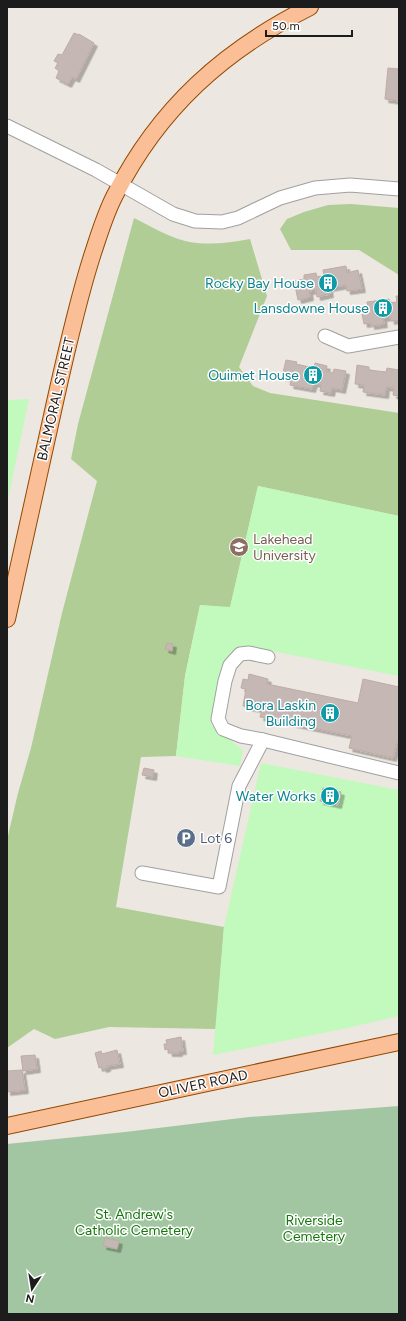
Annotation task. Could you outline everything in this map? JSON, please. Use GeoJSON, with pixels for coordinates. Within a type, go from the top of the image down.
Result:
{"type":"FeatureCollection","features":[{"type":"Feature","properties":{"kind":"main road","name":"BALMORAL STREET"},"geometry":{"type":"LineString","coordinates":[[7,619],[65,357],[83,284],[100,230],[114,196],[141,151],[169,112],[201,79],[230,55],[261,34],[310,7]]}},
{"type":"Feature","properties":{"kind":"main road","name":"OLIVER ROAD"},"geometry":{"type":"LineString","coordinates":[[7,1126],[399,1042]]}},
{"type":"Feature","properties":{"kind":"street"},"geometry":{"type":"LineString","coordinates":[[7,126],[121,184],[173,214],[194,221],[222,222],[238,218],[280,198],[316,188],[350,185],[399,189]]}},
{"type":"Feature","properties":{"kind":"street"},"geometry":{"type":"LineString","coordinates":[[325,336],[348,346],[399,336]]}},
{"type":"Feature","properties":{"kind":"street"},"geometry":{"type":"LineString","coordinates":[[268,657],[249,653],[240,654],[230,665],[225,681],[218,719],[223,729],[241,736],[399,773]]}},
{"type":"Feature","properties":{"kind":"street"},"geometry":{"type":"LineString","coordinates":[[142,873],[219,887],[239,786],[263,740]]}},
{"type":"Feature","properties":{"kind":"green space"},"geometry":{"type":"Polygon","coordinates":[[[351,204],[399,208],[399,275],[359,250],[291,250],[280,229],[287,219],[328,205],[351,204]]]}},
{"type":"Feature","properties":{"kind":"green space"},"geometry":{"type":"Polygon","coordinates":[[[134,218],[159,231],[193,243],[234,242],[250,239],[267,296],[239,367],[253,386],[270,393],[399,413],[399,516],[258,486],[230,608],[200,605],[185,676],[176,756],[141,757],[116,907],[224,927],[216,1029],[109,1027],[55,1039],[34,1029],[7,1048],[7,840],[18,793],[31,748],[62,613],[97,481],[71,459],[78,424],[134,218]]]}},
{"type":"Feature","properties":{"kind":"green space"},"geometry":{"type":"Polygon","coordinates":[[[29,399],[7,504],[7,400],[29,399]]]}},
{"type":"Feature","properties":{"kind":"green space"},"geometry":{"type":"Polygon","coordinates":[[[258,486],[399,516],[399,676],[251,647],[238,647],[232,651],[223,669],[211,725],[243,750],[240,766],[176,756],[185,676],[200,605],[230,607],[258,486]]]}},
{"type":"Feature","properties":{"kind":"green space"},"geometry":{"type":"Polygon","coordinates":[[[261,763],[399,790],[399,1016],[213,1055],[224,927],[261,763]]]}},
{"type":"Feature","properties":{"kind":"green space"},"geometry":{"type":"Polygon","coordinates":[[[399,1106],[399,1314],[7,1314],[7,1144],[249,1117],[399,1106]]]}},
{"type":"Feature","properties":{"kind":"building"},"geometry":{"type":"Polygon","coordinates":[[[74,33],[79,34],[94,43],[76,79],[72,77],[68,84],[56,78],[59,71],[55,68],[58,63],[54,61],[58,54],[62,55],[74,33]]]}},
{"type":"Feature","properties":{"kind":"building"},"geometry":{"type":"Polygon","coordinates":[[[388,68],[399,69],[399,101],[385,99],[388,68]]]}},
{"type":"Feature","properties":{"kind":"building","name":"Rocky Bay House"},"geometry":{"type":"Polygon","coordinates":[[[346,266],[347,273],[358,270],[362,289],[347,291],[346,285],[329,288],[330,294],[317,297],[316,290],[309,291],[310,297],[298,300],[294,281],[304,279],[304,275],[316,273],[317,277],[324,276],[323,270],[346,266]]]}},
{"type":"Feature","properties":{"kind":"building","name":"Lansdowne House"},"geometry":{"type":"Polygon","coordinates":[[[396,296],[399,296],[399,320],[391,321],[390,317],[383,318],[384,324],[371,326],[371,323],[364,324],[362,314],[369,313],[367,302],[389,299],[390,303],[397,302],[396,296]]]}},
{"type":"Feature","properties":{"kind":"building","name":"Ouimet House"},"geometry":{"type":"Polygon","coordinates":[[[286,360],[314,368],[315,363],[327,366],[326,371],[333,373],[334,369],[346,371],[342,390],[332,388],[331,393],[320,391],[321,385],[314,383],[312,389],[290,385],[291,379],[282,377],[286,360]]]}},
{"type":"Feature","properties":{"kind":"building"},"geometry":{"type":"Polygon","coordinates":[[[357,365],[369,367],[369,370],[386,372],[387,368],[399,370],[399,396],[393,395],[394,388],[386,387],[385,395],[363,392],[364,385],[355,384],[357,365]]]}},
{"type":"Feature","properties":{"kind":"building"},"geometry":{"type":"Polygon","coordinates":[[[167,643],[173,644],[172,651],[165,649],[167,643]]]}},
{"type":"Feature","properties":{"kind":"building","name":"Bora Laskin Building"},"geometry":{"type":"Polygon","coordinates":[[[249,674],[268,679],[267,684],[358,703],[363,679],[399,687],[399,742],[397,742],[393,758],[349,748],[352,736],[260,717],[262,710],[243,706],[246,689],[241,688],[243,679],[248,680],[249,674]]]}},
{"type":"Feature","properties":{"kind":"building"},"geometry":{"type":"Polygon","coordinates":[[[144,768],[154,770],[153,777],[142,775],[144,768]]]}},
{"type":"Feature","properties":{"kind":"building","name":"Water Works"},"geometry":{"type":"Polygon","coordinates":[[[323,788],[341,792],[338,805],[320,801],[323,788]]]}},
{"type":"Feature","properties":{"kind":"building"},"geometry":{"type":"Polygon","coordinates":[[[181,1037],[183,1051],[179,1051],[179,1053],[169,1053],[168,1049],[165,1050],[164,1044],[167,1044],[166,1040],[181,1037]]]}},
{"type":"Feature","properties":{"kind":"building"},"geometry":{"type":"Polygon","coordinates":[[[117,1050],[120,1064],[107,1066],[107,1068],[103,1069],[102,1067],[99,1068],[95,1053],[101,1051],[102,1054],[117,1050]]]}},
{"type":"Feature","properties":{"kind":"building"},"geometry":{"type":"Polygon","coordinates":[[[35,1055],[37,1069],[23,1071],[21,1056],[35,1055]]]}},
{"type":"Feature","properties":{"kind":"building"},"geometry":{"type":"Polygon","coordinates":[[[22,1070],[25,1090],[7,1092],[7,1071],[22,1070]]]}},
{"type":"Feature","properties":{"kind":"building"},"geometry":{"type":"Polygon","coordinates":[[[105,1238],[119,1241],[117,1249],[103,1246],[105,1238]]]}},
{"type":"Feature","properties":{"kind":"place","name":"Rocky Bay House"},"geometry":{"type":"Point","coordinates":[328,283]}},
{"type":"Feature","properties":{"kind":"place","name":"Lansdowne House"},"geometry":{"type":"Point","coordinates":[383,308]}},
{"type":"Feature","properties":{"kind":"place","name":"Ouimet House"},"geometry":{"type":"Point","coordinates":[313,375]}},
{"type":"Feature","properties":{"kind":"place","name":"Lakehead University"},"geometry":{"type":"Point","coordinates":[239,547]}},
{"type":"Feature","properties":{"kind":"place","name":"Bora Laskin Building"},"geometry":{"type":"Point","coordinates":[330,713]}},
{"type":"Feature","properties":{"kind":"place","name":"Water Works"},"geometry":{"type":"Point","coordinates":[330,796]}},
{"type":"Feature","properties":{"kind":"place","name":"Lot 6"},"geometry":{"type":"Point","coordinates":[186,838]}},
{"type":"Feature","properties":{"kind":"park label","name":"St. Andrew's Catholic Cemetery"},"geometry":{"type":"Point","coordinates":[134,1222]}},
{"type":"Feature","properties":{"kind":"park label","name":"Riverside Cemetery"},"geometry":{"type":"Point","coordinates":[314,1228]}}]}
